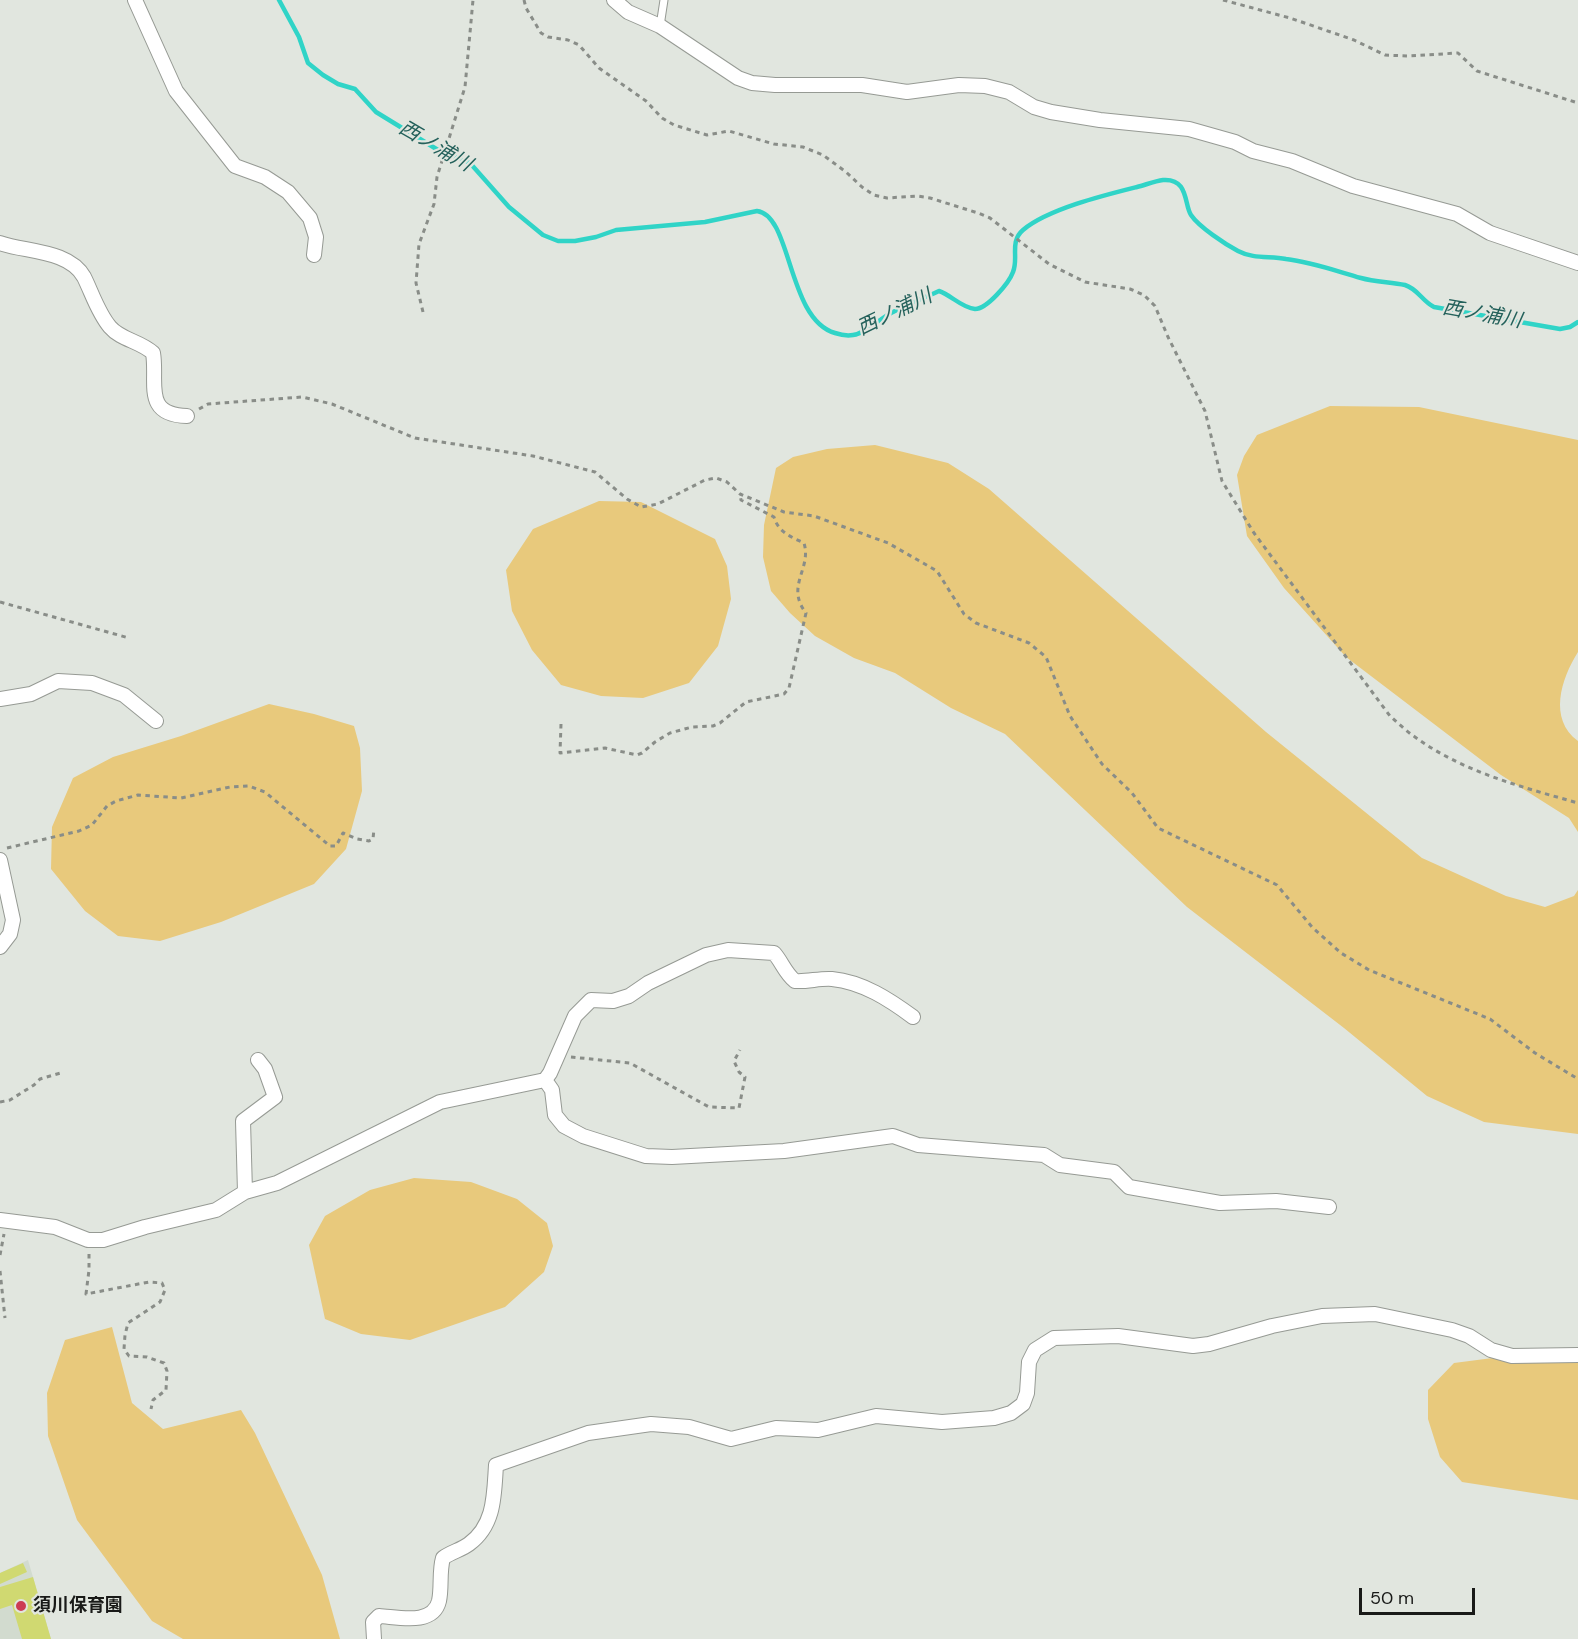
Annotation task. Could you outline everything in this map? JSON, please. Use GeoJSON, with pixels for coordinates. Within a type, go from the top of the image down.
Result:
{"type":"FeatureCollection","features":[{"type":"Feature","properties":{"kind":"street"},"geometry":{"type":"LineString","coordinates":[[135,0],[176,92],[235,166],[276,183],[295,200],[310,218],[316,237],[314,255]]}},
{"type":"Feature","properties":{"kind":"street"},"geometry":{"type":"LineString","coordinates":[[614,0],[628,12],[660,26],[738,78],[752,82],[775,85],[862,85],[908,92],[959,85],[985,86],[1009,92],[1034,107],[1051,112],[1100,120],[1189,129],[1235,142],[1253,151],[1292,161],[1353,186],[1457,214],[1490,233],[1578,263]]}},
{"type":"Feature","properties":{"kind":"street"},"geometry":{"type":"LineString","coordinates":[[0,243],[61,259],[82,274],[109,327],[120,335],[146,346],[153,353],[154,393],[160,407],[173,416],[188,416]]}},
{"type":"Feature","properties":{"kind":"street"},"geometry":{"type":"LineString","coordinates":[[0,699],[31,694],[58,681],[92,683],[124,695],[156,721]]}},
{"type":"Feature","properties":{"kind":"street"},"geometry":{"type":"LineString","coordinates":[[0,861],[13,920],[10,934],[0,947]]}},
{"type":"Feature","properties":{"kind":"street"},"geometry":{"type":"LineString","coordinates":[[4,1220],[55,1227],[88,1240],[103,1240],[216,1210],[245,1192],[277,1183],[440,1102],[545,1080],[575,1016],[591,1000],[614,1001],[629,996],[648,983],[706,955],[728,950],[774,953],[788,975],[795,981],[832,979],[847,982],[870,990],[913,1017]]}},
{"type":"Feature","properties":{"kind":"street"},"geometry":{"type":"LineString","coordinates":[[245,1192],[243,1121],[275,1097],[265,1069],[258,1060]]}},
{"type":"Feature","properties":{"kind":"street"},"geometry":{"type":"LineString","coordinates":[[545,1080],[552,1090],[555,1115],[564,1126],[583,1136],[646,1156],[672,1157],[784,1151],[893,1136],[918,1145],[1044,1155],[1060,1166],[1114,1172],[1129,1187],[1220,1203],[1276,1201],[1329,1207]]}},
{"type":"Feature","properties":{"kind":"street"},"geometry":{"type":"LineString","coordinates":[[374,1639],[373,1622],[379,1616],[418,1618],[431,1614],[439,1602],[443,1558],[468,1545],[483,1530],[491,1514],[496,1465],[588,1433],[651,1424],[689,1427],[731,1439],[776,1428],[818,1430],[876,1416],[942,1422],[994,1418],[1011,1413],[1023,1404],[1027,1393],[1029,1362],[1035,1350],[1054,1338],[1118,1336],[1182,1345],[1209,1344],[1272,1326],[1322,1316],[1376,1314],[1452,1330],[1469,1336],[1491,1350],[1512,1356],[1578,1355]]}},
{"type":"Feature","properties":{"kind":"lane"},"geometry":{"type":"LineString","coordinates":[[660,26],[664,0]]}},
{"type":"Feature","properties":{"kind":"path"},"geometry":{"type":"LineString","coordinates":[[423,312],[416,283],[419,244],[434,204],[437,177],[465,87],[473,0]]}},
{"type":"Feature","properties":{"kind":"path"},"geometry":{"type":"LineString","coordinates":[[524,0],[526,8],[541,33],[579,45],[599,68],[646,101],[662,118],[674,125],[707,135],[729,131],[774,144],[802,147],[823,155],[846,172],[862,188],[874,195],[887,198],[917,196],[930,198],[990,218],[1049,264],[1085,282],[1130,289],[1144,295],[1155,306],[1205,411],[1222,481],[1254,533],[1390,716],[1414,737],[1453,760],[1489,776],[1578,803]]}},
{"type":"Feature","properties":{"kind":"path"},"geometry":{"type":"LineString","coordinates":[[1223,0],[1290,18],[1354,40],[1385,55],[1458,53],[1477,70],[1578,103]]}},
{"type":"Feature","properties":{"kind":"path"},"geometry":{"type":"LineString","coordinates":[[188,416],[208,404],[302,397],[332,404],[415,438],[533,456],[595,472],[627,499],[641,507],[658,504],[705,480],[716,478],[727,482],[740,494],[784,512],[814,516],[888,543],[937,571],[964,614],[976,623],[1029,644],[1046,657],[1070,716],[1102,764],[1132,793],[1158,828],[1277,885],[1312,927],[1341,953],[1369,970],[1490,1019],[1536,1053],[1578,1079]]}},
{"type":"Feature","properties":{"kind":"path"},"geometry":{"type":"LineString","coordinates":[[561,724],[560,753],[605,748],[637,755],[670,733],[692,727],[713,726],[746,702],[784,694],[789,688],[806,613],[799,604],[797,595],[806,551],[804,543],[787,535],[776,525],[774,517],[741,500],[740,494]]}},
{"type":"Feature","properties":{"kind":"path"},"geometry":{"type":"LineString","coordinates":[[0,602],[129,638]]}},
{"type":"Feature","properties":{"kind":"path"},"geometry":{"type":"LineString","coordinates":[[0,861],[4,859],[8,847],[12,845],[79,831],[92,825],[107,806],[116,801],[138,795],[181,798],[230,787],[249,786],[266,792],[330,846],[336,846],[343,833],[369,841],[373,839],[374,829]]}},
{"type":"Feature","properties":{"kind":"path"},"geometry":{"type":"LineString","coordinates":[[557,1056],[630,1063],[709,1107],[717,1108],[740,1106],[745,1077],[739,1072],[734,1061],[740,1050]]}},
{"type":"Feature","properties":{"kind":"path"},"geometry":{"type":"LineString","coordinates":[[0,1102],[10,1100],[40,1079],[64,1072]]}},
{"type":"Feature","properties":{"kind":"path"},"geometry":{"type":"LineString","coordinates":[[0,1255],[4,1220]]}},
{"type":"Feature","properties":{"kind":"path"},"geometry":{"type":"LineString","coordinates":[[88,1240],[89,1270],[86,1293],[149,1282],[162,1282],[165,1290],[160,1302],[128,1323],[125,1335],[124,1349],[129,1356],[147,1357],[164,1363],[167,1371],[166,1390],[153,1400],[151,1409]]}},
{"type":"Feature","properties":{"kind":"path"},"geometry":{"type":"LineString","coordinates":[[0,1271],[5,1318]]}},
{"type":"Feature","properties":{"kind":"shaded area"},"geometry":{"type":"Polygon","coordinates":[[[1330,406],[1419,407],[1578,440],[1578,652],[1563,686],[1560,710],[1563,722],[1578,741],[1578,832],[1569,818],[1501,775],[1346,657],[1284,588],[1247,536],[1237,475],[1244,456],[1257,435],[1330,406]]]}},
{"type":"Feature","properties":{"kind":"shaded area"},"geometry":{"type":"Polygon","coordinates":[[[875,445],[948,463],[989,489],[1266,732],[1422,858],[1506,896],[1545,907],[1574,896],[1578,890],[1578,1134],[1484,1122],[1427,1096],[1344,1028],[1187,907],[1005,734],[951,708],[895,673],[854,658],[815,636],[790,613],[771,591],[763,557],[764,525],[776,468],[793,457],[827,449],[875,445]]]}},
{"type":"Feature","properties":{"kind":"shaded area"},"geometry":{"type":"Polygon","coordinates":[[[599,501],[641,502],[715,539],[727,566],[731,599],[718,646],[689,683],[643,698],[601,696],[561,685],[532,650],[512,611],[506,570],[533,529],[599,501]]]}},
{"type":"Feature","properties":{"kind":"shaded area"},"geometry":{"type":"Polygon","coordinates":[[[269,704],[354,726],[360,748],[362,791],[346,849],[314,884],[221,922],[160,941],[118,936],[85,911],[51,869],[52,827],[73,778],[113,757],[181,736],[269,704]]]}},
{"type":"Feature","properties":{"kind":"shaded area"},"geometry":{"type":"Polygon","coordinates":[[[414,1178],[471,1182],[517,1199],[547,1223],[553,1246],[544,1272],[505,1307],[410,1340],[361,1334],[325,1319],[309,1245],[325,1216],[370,1190],[414,1178]]]}},
{"type":"Feature","properties":{"kind":"shaded area"},"geometry":{"type":"Polygon","coordinates":[[[112,1327],[132,1403],[163,1429],[241,1410],[255,1433],[322,1575],[340,1639],[183,1639],[152,1621],[77,1520],[48,1436],[47,1393],[65,1340],[112,1327]]]}},
{"type":"Feature","properties":{"kind":"shaded area"},"geometry":{"type":"Polygon","coordinates":[[[1508,1356],[1578,1356],[1578,1500],[1462,1482],[1440,1457],[1428,1419],[1428,1390],[1454,1363],[1508,1356]]]}},
{"type":"Feature","properties":{"kind":"shaded area","name":"須川保育園"},"geometry":{"type":"Polygon","coordinates":[[[28,1560],[51,1639],[0,1639],[0,1573],[28,1560]]]}},
{"type":"Feature","properties":{"kind":"building"},"geometry":{"type":"Polygon","coordinates":[[[23,1563],[27,1572],[0,1584],[0,1573],[23,1563]]]}},
{"type":"Feature","properties":{"kind":"building","name":"須川保育園"},"geometry":{"type":"Polygon","coordinates":[[[33,1577],[51,1639],[22,1639],[12,1605],[0,1609],[0,1587],[33,1577]]]}},
{"type":"Feature","properties":{"kind":"waterway","name":"西ノ浦川"},"geometry":{"type":"LineString","coordinates":[[279,0],[299,37],[308,63],[338,84],[355,89],[376,112],[438,150],[470,163],[509,207],[543,235],[558,241],[575,241],[616,230],[705,222],[757,211],[768,217],[777,230],[807,309],[819,324],[835,333],[858,334],[893,312],[939,291],[966,306],[980,308],[997,295],[1011,277],[1015,267],[1016,240],[1023,230],[1034,222],[1077,204],[1163,180],[1177,183],[1184,193],[1191,215],[1200,225],[1244,254],[1296,260],[1366,279],[1405,285],[1434,307],[1560,329],[1578,322]]}},
{"type":"Feature","properties":{"kind":"place","name":"須川保育園"},"geometry":{"type":"Point","coordinates":[21,1606]}}]}
